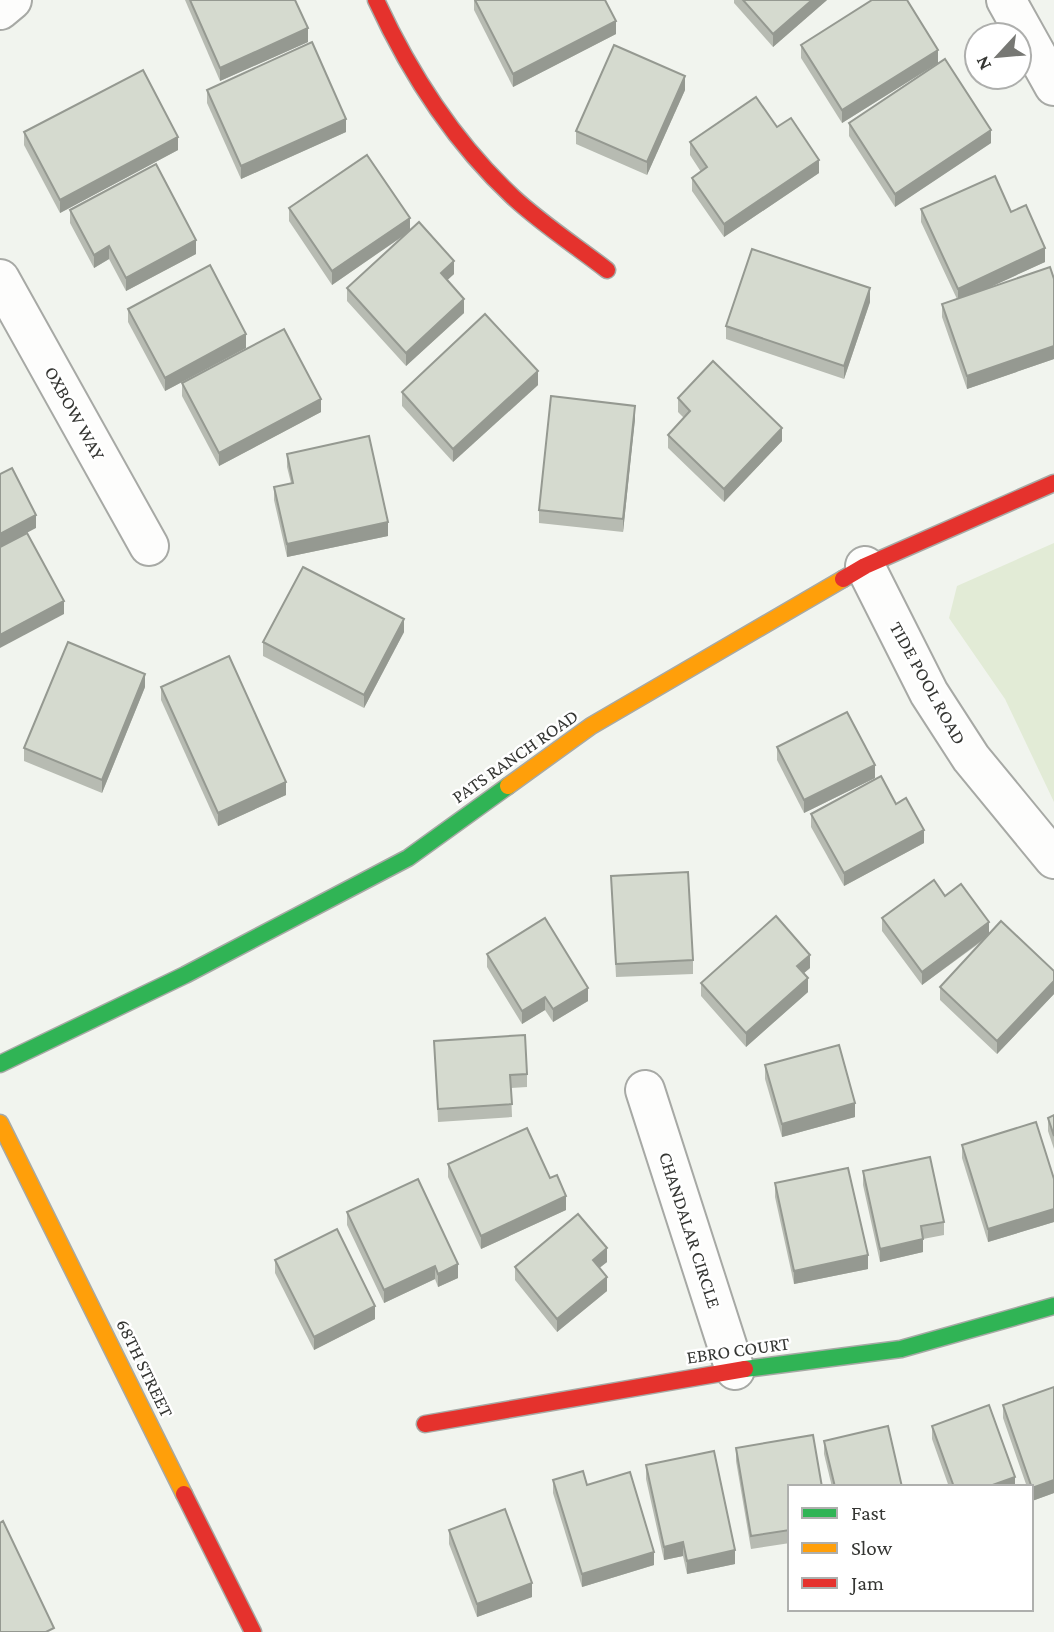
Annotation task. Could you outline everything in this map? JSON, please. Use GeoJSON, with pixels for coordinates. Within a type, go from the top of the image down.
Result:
{"type":"FeatureCollection","features":[{"type":"Feature","properties":{"kind":"street"},"geometry":{"type":"LineString","coordinates":[[0,10],[12,0]]}},
{"type":"Feature","properties":{"kind":"street"},"geometry":{"type":"LineString","coordinates":[[376,0],[403,59],[432,105],[472,154],[514,198],[607,270]]}},
{"type":"Feature","properties":{"kind":"street"},"geometry":{"type":"LineString","coordinates":[[1006,0],[1054,86]]}},
{"type":"Feature","properties":{"kind":"street","name":"OXBOW WAY"},"geometry":{"type":"LineString","coordinates":[[0,279],[149,546]]}},
{"type":"Feature","properties":{"kind":"street","name":"PATS RANCH ROAD"},"geometry":{"type":"LineString","coordinates":[[0,1064],[186,975],[408,858],[592,726],[865,566],[1054,483]]}},
{"type":"Feature","properties":{"kind":"street","name":"TIDE POOL ROAD"},"geometry":{"type":"LineString","coordinates":[[865,566],[929,693],[971,758],[1054,859]]}},
{"type":"Feature","properties":{"kind":"street","name":"CHANDALAR CIRCLE"},"geometry":{"type":"LineString","coordinates":[[645,1090],[735,1370]]}},
{"type":"Feature","properties":{"kind":"street","name":"68TH STREET"},"geometry":{"type":"LineString","coordinates":[[0,1123],[253,1632]]}},
{"type":"Feature","properties":{"kind":"street","name":"EBRO COURT"},"geometry":{"type":"LineString","coordinates":[[425,1424],[735,1370],[901,1349],[1054,1307]]}},
{"type":"Feature","properties":{"kind":"green space"},"geometry":{"type":"Polygon","coordinates":[[[1054,543],[1054,802],[1005,699],[949,618],[957,586],[1054,543]]]}},
{"type":"Feature","properties":{"kind":"building"},"geometry":{"type":"Polygon","coordinates":[[[190,0],[295,0],[308,28],[220,68],[190,0]]]}},
{"type":"Feature","properties":{"kind":"building"},"geometry":{"type":"Polygon","coordinates":[[[475,0],[605,0],[616,21],[513,74],[475,0]]]}},
{"type":"Feature","properties":{"kind":"building"},"geometry":{"type":"Polygon","coordinates":[[[743,0],[812,0],[773,34],[743,0]]]}},
{"type":"Feature","properties":{"kind":"building"},"geometry":{"type":"Polygon","coordinates":[[[872,0],[907,0],[938,50],[842,110],[801,45],[872,0]]]}},
{"type":"Feature","properties":{"kind":"building"},"geometry":{"type":"Polygon","coordinates":[[[312,42],[346,119],[241,166],[207,90],[312,42]]]}},
{"type":"Feature","properties":{"kind":"building"},"geometry":{"type":"Polygon","coordinates":[[[614,45],[685,76],[647,162],[576,131],[614,45]]]}},
{"type":"Feature","properties":{"kind":"building"},"geometry":{"type":"Polygon","coordinates":[[[945,59],[963,91],[966,91],[991,130],[895,194],[849,123],[945,59]]]}},
{"type":"Feature","properties":{"kind":"building"},"geometry":{"type":"Polygon","coordinates":[[[143,70],[178,137],[60,200],[24,132],[143,70]]]}},
{"type":"Feature","properties":{"kind":"building"},"geometry":{"type":"Polygon","coordinates":[[[756,97],[777,127],[791,118],[819,160],[724,224],[692,178],[707,167],[690,142],[756,97]]]}},
{"type":"Feature","properties":{"kind":"building"},"geometry":{"type":"Polygon","coordinates":[[[367,155],[410,218],[332,271],[289,208],[367,155]]]}},
{"type":"Feature","properties":{"kind":"building"},"geometry":{"type":"Polygon","coordinates":[[[156,164],[196,240],[126,278],[109,246],[94,255],[70,210],[156,164]]]}},
{"type":"Feature","properties":{"kind":"building"},"geometry":{"type":"Polygon","coordinates":[[[995,176],[1011,212],[1026,205],[1045,248],[958,289],[921,209],[995,176]]]}},
{"type":"Feature","properties":{"kind":"building"},"geometry":{"type":"Polygon","coordinates":[[[419,222],[454,261],[441,273],[464,299],[406,353],[347,288],[419,222]]]}},
{"type":"Feature","properties":{"kind":"building"},"geometry":{"type":"Polygon","coordinates":[[[752,249],[870,288],[844,366],[726,326],[752,249]]]}},
{"type":"Feature","properties":{"kind":"building"},"geometry":{"type":"Polygon","coordinates":[[[210,265],[246,334],[165,378],[128,309],[210,265]]]}},
{"type":"Feature","properties":{"kind":"building"},"geometry":{"type":"Polygon","coordinates":[[[1050,267],[1054,279],[1054,346],[967,376],[942,304],[1050,267]]]}},
{"type":"Feature","properties":{"kind":"building"},"geometry":{"type":"Polygon","coordinates":[[[485,314],[538,371],[453,449],[402,392],[485,314]]]}},
{"type":"Feature","properties":{"kind":"building"},"geometry":{"type":"Polygon","coordinates":[[[284,329],[321,399],[219,453],[182,383],[284,329]]]}},
{"type":"Feature","properties":{"kind":"building"},"geometry":{"type":"Polygon","coordinates":[[[713,361],[782,428],[724,489],[668,435],[690,411],[678,398],[713,361]]]}},
{"type":"Feature","properties":{"kind":"building"},"geometry":{"type":"Polygon","coordinates":[[[551,396],[635,406],[623,519],[539,510],[551,396]]]}},
{"type":"Feature","properties":{"kind":"building"},"geometry":{"type":"Polygon","coordinates":[[[369,436],[388,522],[287,544],[274,487],[293,483],[287,454],[369,436]]]}},
{"type":"Feature","properties":{"kind":"building"},"geometry":{"type":"Polygon","coordinates":[[[12,468],[36,515],[0,534],[0,474],[12,468]]]}},
{"type":"Feature","properties":{"kind":"building"},"geometry":{"type":"Polygon","coordinates":[[[27,533],[64,601],[0,635],[0,547],[27,533]]]}},
{"type":"Feature","properties":{"kind":"building"},"geometry":{"type":"Polygon","coordinates":[[[303,567],[404,619],[364,695],[263,642],[303,567]]]}},
{"type":"Feature","properties":{"kind":"building"},"geometry":{"type":"Polygon","coordinates":[[[68,642],[145,674],[102,780],[24,748],[68,642]]]}},
{"type":"Feature","properties":{"kind":"building"},"geometry":{"type":"Polygon","coordinates":[[[229,656],[286,782],[218,813],[161,687],[229,656]]]}},
{"type":"Feature","properties":{"kind":"building"},"geometry":{"type":"Polygon","coordinates":[[[847,712],[875,765],[804,800],[777,747],[847,712]]]}},
{"type":"Feature","properties":{"kind":"building"},"geometry":{"type":"Polygon","coordinates":[[[881,776],[896,804],[906,798],[924,830],[844,873],[811,814],[881,776]]]}},
{"type":"Feature","properties":{"kind":"building"},"geometry":{"type":"Polygon","coordinates":[[[688,872],[693,960],[616,964],[611,876],[688,872]]]}},
{"type":"Feature","properties":{"kind":"building"},"geometry":{"type":"Polygon","coordinates":[[[934,880],[945,896],[961,884],[989,922],[922,972],[882,918],[934,880]]]}},
{"type":"Feature","properties":{"kind":"building"},"geometry":{"type":"Polygon","coordinates":[[[776,916],[810,955],[797,966],[808,978],[746,1033],[701,983],[776,916]]]}},
{"type":"Feature","properties":{"kind":"building"},"geometry":{"type":"Polygon","coordinates":[[[545,918],[588,988],[553,1009],[545,997],[522,1011],[487,954],[545,918]]]}},
{"type":"Feature","properties":{"kind":"building"},"geometry":{"type":"Polygon","coordinates":[[[1001,921],[1054,971],[1054,981],[997,1041],[940,987],[1001,921]]]}},
{"type":"Feature","properties":{"kind":"building"},"geometry":{"type":"Polygon","coordinates":[[[525,1035],[527,1074],[510,1075],[512,1104],[438,1109],[434,1041],[525,1035]]]}},
{"type":"Feature","properties":{"kind":"building"},"geometry":{"type":"Polygon","coordinates":[[[839,1045],[855,1103],[782,1124],[765,1065],[839,1045]]]}},
{"type":"Feature","properties":{"kind":"building"},"geometry":{"type":"Polygon","coordinates":[[[1054,1115],[1054,1136],[1048,1118],[1054,1115]]]}},
{"type":"Feature","properties":{"kind":"building"},"geometry":{"type":"Polygon","coordinates":[[[1036,1122],[1054,1179],[1054,1209],[988,1229],[962,1145],[1036,1122]]]}},
{"type":"Feature","properties":{"kind":"building"},"geometry":{"type":"Polygon","coordinates":[[[527,1128],[550,1178],[557,1175],[566,1196],[481,1236],[448,1164],[527,1128]]]}},
{"type":"Feature","properties":{"kind":"building"},"geometry":{"type":"Polygon","coordinates":[[[930,1157],[944,1222],[921,1226],[923,1239],[880,1249],[863,1171],[930,1157]]]}},
{"type":"Feature","properties":{"kind":"building"},"geometry":{"type":"Polygon","coordinates":[[[848,1168],[868,1255],[794,1271],[775,1183],[848,1168]]]}},
{"type":"Feature","properties":{"kind":"building"},"geometry":{"type":"Polygon","coordinates":[[[418,1179],[458,1264],[438,1274],[435,1266],[384,1290],[347,1212],[418,1179]]]}},
{"type":"Feature","properties":{"kind":"building"},"geometry":{"type":"Polygon","coordinates":[[[578,1214],[607,1248],[593,1260],[607,1277],[557,1319],[515,1267],[578,1214]]]}},
{"type":"Feature","properties":{"kind":"building"},"geometry":{"type":"Polygon","coordinates":[[[337,1229],[375,1306],[314,1337],[275,1260],[337,1229]]]}},
{"type":"Feature","properties":{"kind":"building"},"geometry":{"type":"Polygon","coordinates":[[[1054,1387],[1054,1480],[1033,1488],[1031,1485],[1003,1405],[1054,1387]]]}},
{"type":"Feature","properties":{"kind":"building"},"geometry":{"type":"Polygon","coordinates":[[[989,1405],[1015,1477],[993,1485],[953,1485],[932,1426],[989,1405]]]}},
{"type":"Feature","properties":{"kind":"building"},"geometry":{"type":"Polygon","coordinates":[[[888,1426],[902,1485],[835,1485],[824,1441],[888,1426]]]}},
{"type":"Feature","properties":{"kind":"building"},"geometry":{"type":"Polygon","coordinates":[[[813,1435],[822,1485],[788,1485],[788,1530],[751,1536],[736,1448],[813,1435]]]}},
{"type":"Feature","properties":{"kind":"building"},"geometry":{"type":"Polygon","coordinates":[[[714,1451],[735,1550],[687,1561],[683,1542],[664,1547],[646,1465],[714,1451]]]}},
{"type":"Feature","properties":{"kind":"building"},"geometry":{"type":"Polygon","coordinates":[[[583,1471],[587,1485],[630,1472],[654,1552],[582,1574],[553,1480],[583,1471]]]}},
{"type":"Feature","properties":{"kind":"building"},"geometry":{"type":"Polygon","coordinates":[[[505,1509],[532,1583],[477,1604],[449,1530],[505,1509]]]}},
{"type":"Feature","properties":{"kind":"building"},"geometry":{"type":"Polygon","coordinates":[[[3,1521],[54,1628],[46,1632],[0,1632],[0,1523],[3,1521]]]}},
{"type":"Feature","properties":{"kind":"traffic: fast"},"geometry":{"type":"LineString","coordinates":[[0,1064],[185,975],[408,858],[508,786]]}},
{"type":"Feature","properties":{"kind":"traffic: fast"},"geometry":{"type":"LineString","coordinates":[[745,1369],[901,1349],[1054,1306]]}},
{"type":"Feature","properties":{"kind":"traffic: slow"},"geometry":{"type":"LineString","coordinates":[[508,786],[591,726],[843,579]]}},
{"type":"Feature","properties":{"kind":"traffic: slow"},"geometry":{"type":"LineString","coordinates":[[0,1123],[184,1494]]}},
{"type":"Feature","properties":{"kind":"traffic: jam"},"geometry":{"type":"LineString","coordinates":[[376,0],[403,54],[435,106],[471,153],[524,207],[607,270]]}},
{"type":"Feature","properties":{"kind":"traffic: jam"},"geometry":{"type":"LineString","coordinates":[[843,579],[865,566],[1054,483]]}},
{"type":"Feature","properties":{"kind":"traffic: jam"},"geometry":{"type":"LineString","coordinates":[[425,1424],[745,1369]]}},
{"type":"Feature","properties":{"kind":"traffic: jam"},"geometry":{"type":"LineString","coordinates":[[184,1494],[253,1632]]}}]}
